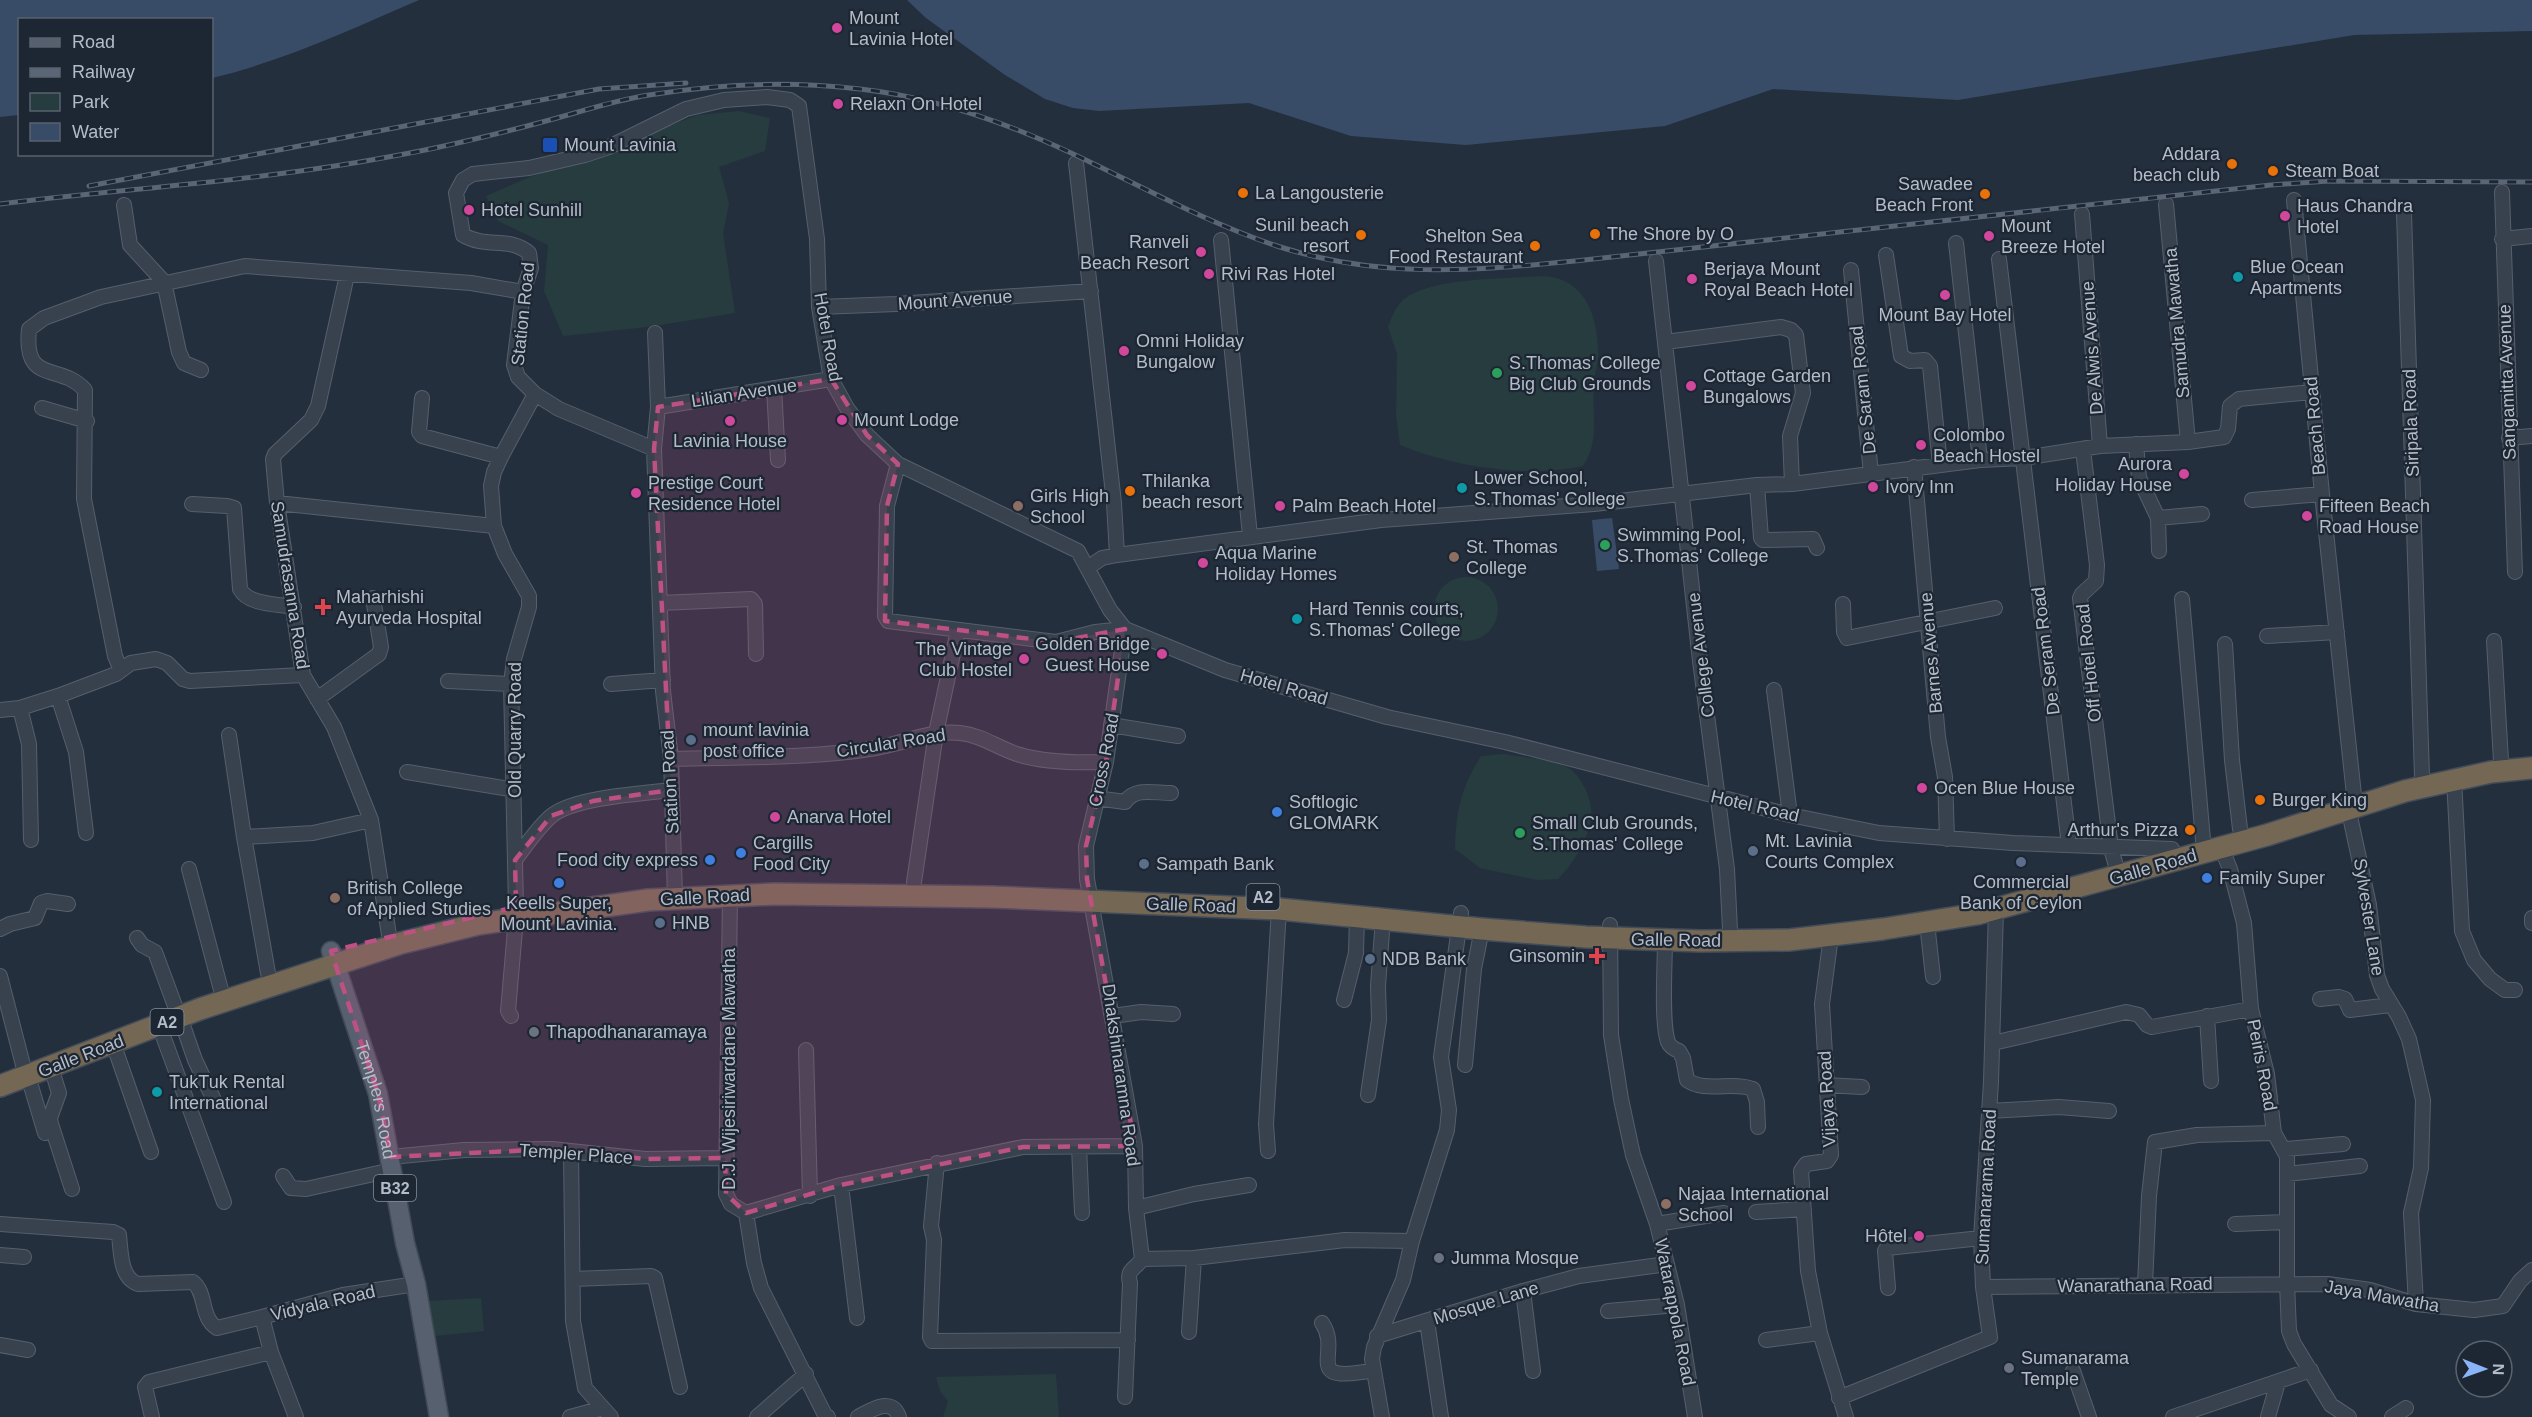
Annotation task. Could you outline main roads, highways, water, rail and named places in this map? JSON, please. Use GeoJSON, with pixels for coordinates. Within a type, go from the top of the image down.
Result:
{"type":"FeatureCollection","features":[{"type":"Feature","properties":{"kind":"highway","name":"Galle Road"},"geometry":{"type":"LineString","coordinates":[[0,1086],[25,1070],[388,935],[516,913],[675,892],[776,884],[1092,897],[1383,918],[1460,920],[1482,929],[1831,936],[1927,923],[1996,910],[2115,863],[2267,835],[2351,801],[2449,768],[2532,758]]}},
{"type":"Feature","properties":{"kind":"highway","name":"Galle Road"},"geometry":{"type":"LineString","coordinates":[[675,892],[730,895],[1092,897],[1182,891],[1460,920],[1610,931],[1665,940],[1857,922],[1958,906],[2172,849],[2212,844],[2240,830],[2351,801],[2454,779],[2532,768]]}},
{"type":"Feature","properties":{"kind":"highway","name":"Galle Road"},"geometry":{"type":"LineString","coordinates":[[0,1073],[51,1066],[113,1043],[159,1025],[177,1012],[221,990],[268,973],[401,943],[516,913]]}},
{"type":"Feature","properties":{"kind":"main road","name":"Templers Road"},"geometry":{"type":"LineString","coordinates":[[333,957],[378,1094],[405,1243],[416,1284],[439,1417]]}},
{"type":"Feature","properties":{"kind":"water"},"geometry":{"type":"Polygon","coordinates":[[[0,0],[419,0],[291,54],[213,78],[213,18],[18,18],[18,115],[0,117],[0,0]]]}},
{"type":"Feature","properties":{"kind":"water"},"geometry":{"type":"Polygon","coordinates":[[[907,0],[2532,0],[2532,31],[2354,35],[1958,100],[1773,89],[1665,126],[1466,145],[1351,136],[1249,103],[1099,111],[1073,108],[1045,99],[1005,75],[926,18],[907,0]]]}},
{"type":"Feature","properties":{"kind":"water","name":"Swimming Pool, S.Thomas' College"},"geometry":{"type":"Polygon","coordinates":[[[1612,518],[1619,569],[1597,571],[1592,520],[1612,518]]]}},
{"type":"Feature","properties":{"kind":"railway"},"geometry":{"type":"LineString","coordinates":[[89,186],[599,89],[686,83]]}},
{"type":"Feature","properties":{"kind":"railway"},"geometry":{"type":"LineString","coordinates":[[0,204],[243,178],[340,165],[467,141],[636,97],[701,88],[781,84],[890,93],[950,107],[1008,126],[1064,150],[1183,208],[1253,238],[1315,257],[1389,268],[1425,270],[1499,268],[1575,261],[2271,185],[2329,181],[2532,182]]}},
{"type":"Feature","properties":{"kind":"place","name":"Mount Lavinia Hotel"},"geometry":{"type":"Point","coordinates":[837,28]}},
{"type":"Feature","properties":{"kind":"place","name":"Relaxn On Hotel"},"geometry":{"type":"Point","coordinates":[838,104]}},
{"type":"Feature","properties":{"kind":"place","name":"Mount Lavinia"},"geometry":{"type":"Point","coordinates":[550,145]}},
{"type":"Feature","properties":{"kind":"place","name":"Addara beach club"},"geometry":{"type":"Point","coordinates":[2232,164]}},
{"type":"Feature","properties":{"kind":"place","name":"Steam Boat"},"geometry":{"type":"Point","coordinates":[2273,171]}},
{"type":"Feature","properties":{"kind":"place","name":"La Langousterie"},"geometry":{"type":"Point","coordinates":[1243,193]}},
{"type":"Feature","properties":{"kind":"place","name":"Sawadee Beach Front"},"geometry":{"type":"Point","coordinates":[1985,194]}},
{"type":"Feature","properties":{"kind":"place","name":"Hotel Sunhill"},"geometry":{"type":"Point","coordinates":[469,210]}},
{"type":"Feature","properties":{"kind":"place","name":"Haus Chandra Hotel"},"geometry":{"type":"Point","coordinates":[2285,216]}},
{"type":"Feature","properties":{"kind":"place","name":"The Shore by O"},"geometry":{"type":"Point","coordinates":[1595,234]}},
{"type":"Feature","properties":{"kind":"place","name":"Sunil beach resort"},"geometry":{"type":"Point","coordinates":[1361,235]}},
{"type":"Feature","properties":{"kind":"place","name":"Mount Breeze Hotel"},"geometry":{"type":"Point","coordinates":[1989,236]}},
{"type":"Feature","properties":{"kind":"place","name":"Shelton Sea Food Restaurant"},"geometry":{"type":"Point","coordinates":[1535,246]}},
{"type":"Feature","properties":{"kind":"place","name":"Ranveli Beach Resort"},"geometry":{"type":"Point","coordinates":[1201,252]}},
{"type":"Feature","properties":{"kind":"place","name":"Rivi Ras Hotel"},"geometry":{"type":"Point","coordinates":[1209,274]}},
{"type":"Feature","properties":{"kind":"place","name":"Blue Ocean Apartments"},"geometry":{"type":"Point","coordinates":[2238,277]}},
{"type":"Feature","properties":{"kind":"place","name":"Berjaya Mount Royal Beach Hotel"},"geometry":{"type":"Point","coordinates":[1692,279]}},
{"type":"Feature","properties":{"kind":"place","name":"Mount Bay Hotel"},"geometry":{"type":"Point","coordinates":[1945,295]}},
{"type":"Feature","properties":{"kind":"place","name":"Omni Holiday Bungalow"},"geometry":{"type":"Point","coordinates":[1124,351]}},
{"type":"Feature","properties":{"kind":"place","name":"S.Thomas' College Big Club Grounds"},"geometry":{"type":"Point","coordinates":[1497,373]}},
{"type":"Feature","properties":{"kind":"place","name":"Cottage Garden Bungalows"},"geometry":{"type":"Point","coordinates":[1691,386]}},
{"type":"Feature","properties":{"kind":"place","name":"Mount Lodge"},"geometry":{"type":"Point","coordinates":[842,420]}},
{"type":"Feature","properties":{"kind":"place","name":"Lavinia House"},"geometry":{"type":"Point","coordinates":[730,421]}},
{"type":"Feature","properties":{"kind":"place","name":"Colombo Beach Hostel"},"geometry":{"type":"Point","coordinates":[1921,445]}},
{"type":"Feature","properties":{"kind":"place","name":"Aurora Holiday House"},"geometry":{"type":"Point","coordinates":[2184,474]}},
{"type":"Feature","properties":{"kind":"place","name":"Ivory Inn"},"geometry":{"type":"Point","coordinates":[1873,487]}},
{"type":"Feature","properties":{"kind":"place","name":"Lower School, S.Thomas' College"},"geometry":{"type":"Point","coordinates":[1462,488]}},
{"type":"Feature","properties":{"kind":"place","name":"Thilanka beach resort"},"geometry":{"type":"Point","coordinates":[1130,491]}},
{"type":"Feature","properties":{"kind":"place","name":"Prestige Court Residence Hotel"},"geometry":{"type":"Point","coordinates":[636,493]}},
{"type":"Feature","properties":{"kind":"place","name":"Girls High School"},"geometry":{"type":"Point","coordinates":[1018,506]}},
{"type":"Feature","properties":{"kind":"place","name":"Palm Beach Hotel"},"geometry":{"type":"Point","coordinates":[1280,506]}},
{"type":"Feature","properties":{"kind":"place","name":"Fifteen Beach Road House"},"geometry":{"type":"Point","coordinates":[2307,516]}},
{"type":"Feature","properties":{"kind":"place","name":"Swimming Pool, S.Thomas' College"},"geometry":{"type":"Point","coordinates":[1605,545]}},
{"type":"Feature","properties":{"kind":"place","name":"St. Thomas College"},"geometry":{"type":"Point","coordinates":[1454,557]}},
{"type":"Feature","properties":{"kind":"place","name":"Aqua Marine Holiday Homes"},"geometry":{"type":"Point","coordinates":[1203,563]}},
{"type":"Feature","properties":{"kind":"place","name":"Maharhishi Ayurveda Hospital"},"geometry":{"type":"Point","coordinates":[323,607]}},
{"type":"Feature","properties":{"kind":"place","name":"Hard Tennis courts, S.Thomas' College"},"geometry":{"type":"Point","coordinates":[1297,619]}},
{"type":"Feature","properties":{"kind":"place","name":"Golden Bridge Guest House"},"geometry":{"type":"Point","coordinates":[1162,654]}},
{"type":"Feature","properties":{"kind":"place","name":"The Vintage Club Hostel"},"geometry":{"type":"Point","coordinates":[1024,659]}},
{"type":"Feature","properties":{"kind":"place","name":"mount lavinia post office"},"geometry":{"type":"Point","coordinates":[691,740]}},
{"type":"Feature","properties":{"kind":"place","name":"Ocen Blue House"},"geometry":{"type":"Point","coordinates":[1922,788]}},
{"type":"Feature","properties":{"kind":"place","name":"Burger King"},"geometry":{"type":"Point","coordinates":[2260,800]}},
{"type":"Feature","properties":{"kind":"place","name":"Softlogic GLOMARK"},"geometry":{"type":"Point","coordinates":[1277,812]}},
{"type":"Feature","properties":{"kind":"place","name":"Anarva Hotel"},"geometry":{"type":"Point","coordinates":[775,817]}},
{"type":"Feature","properties":{"kind":"place","name":"Arthur's Pizza"},"geometry":{"type":"Point","coordinates":[2190,830]}},
{"type":"Feature","properties":{"kind":"place","name":"Small Club Grounds, S.Thomas' College"},"geometry":{"type":"Point","coordinates":[1520,833]}},
{"type":"Feature","properties":{"kind":"place","name":"Mt. Lavinia Courts Complex"},"geometry":{"type":"Point","coordinates":[1753,851]}},
{"type":"Feature","properties":{"kind":"place","name":"Cargills Food City"},"geometry":{"type":"Point","coordinates":[741,853]}},
{"type":"Feature","properties":{"kind":"place","name":"Food city express"},"geometry":{"type":"Point","coordinates":[710,860]}},
{"type":"Feature","properties":{"kind":"place","name":"Commercial Bank of Ceylon"},"geometry":{"type":"Point","coordinates":[2021,862]}},
{"type":"Feature","properties":{"kind":"place","name":"Sampath Bank"},"geometry":{"type":"Point","coordinates":[1144,864]}},
{"type":"Feature","properties":{"kind":"place","name":"Family Super"},"geometry":{"type":"Point","coordinates":[2207,878]}},
{"type":"Feature","properties":{"kind":"place","name":"Keells Super, Mount Lavinia."},"geometry":{"type":"Point","coordinates":[559,883]}},
{"type":"Feature","properties":{"kind":"place","name":"British College of Applied Studies"},"geometry":{"type":"Point","coordinates":[335,898]}},
{"type":"Feature","properties":{"kind":"place","name":"HNB"},"geometry":{"type":"Point","coordinates":[660,923]}},
{"type":"Feature","properties":{"kind":"place","name":"Ginsomin"},"geometry":{"type":"Point","coordinates":[1597,956]}},
{"type":"Feature","properties":{"kind":"place","name":"NDB Bank"},"geometry":{"type":"Point","coordinates":[1370,959]}},
{"type":"Feature","properties":{"kind":"place","name":"Thapodhanaramaya"},"geometry":{"type":"Point","coordinates":[534,1032]}},
{"type":"Feature","properties":{"kind":"place","name":"TukTuk Rental International"},"geometry":{"type":"Point","coordinates":[157,1092]}},
{"type":"Feature","properties":{"kind":"place","name":"Najaa International School"},"geometry":{"type":"Point","coordinates":[1666,1204]}},
{"type":"Feature","properties":{"kind":"place","name":"Hôtel"},"geometry":{"type":"Point","coordinates":[1919,1236]}},
{"type":"Feature","properties":{"kind":"place","name":"Jumma Mosque"},"geometry":{"type":"Point","coordinates":[1439,1258]}},
{"type":"Feature","properties":{"kind":"place","name":"Sumanarama Temple"},"geometry":{"type":"Point","coordinates":[2009,1368]}}]}
